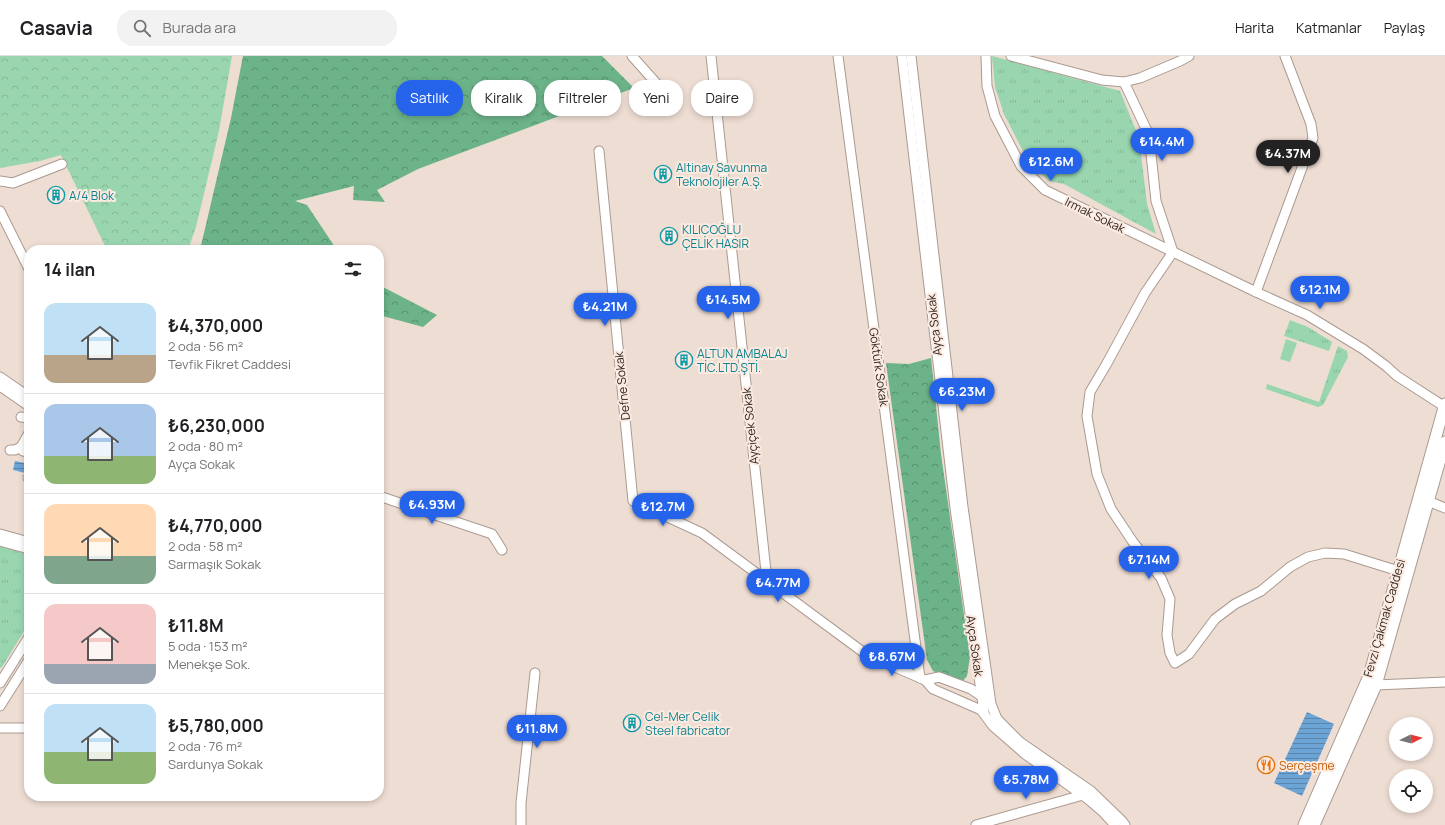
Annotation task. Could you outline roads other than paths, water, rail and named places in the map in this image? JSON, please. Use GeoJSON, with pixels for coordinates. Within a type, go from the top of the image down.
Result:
{"type":"FeatureCollection","features":[{"type":"Feature","properties":{"kind":"main road","name":"Fevzi Çakmak Caddesi"},"geometry":{"type":"LineString","coordinates":[[1314,825],[1376,685],[1402,573],[1445,405]]}},
{"type":"Feature","properties":{"kind":"main road","name":"Fevzi Çakmak Caddesi"},"geometry":{"type":"LineString","coordinates":[[1304,825],[1369,676],[1402,573],[1428,502],[1445,442]]}},
{"type":"Feature","properties":{"kind":"street"},"geometry":{"type":"LineString","coordinates":[[632,56],[653,80]]}},
{"type":"Feature","properties":{"kind":"street","name":"Ayçiçek Sokak"},"geometry":{"type":"LineString","coordinates":[[711,56],[767,581]]}},
{"type":"Feature","properties":{"kind":"street","name":"Göktürk Sokak"},"geometry":{"type":"LineString","coordinates":[[838,56],[923,679]]}},
{"type":"Feature","properties":{"kind":"street","name":"Ayça Sokak"},"geometry":{"type":"LineString","coordinates":[[902,56],[937,314]]}},
{"type":"Feature","properties":{"kind":"street","name":"Ayça Sokak"},"geometry":{"type":"LineString","coordinates":[[911,56],[919,116],[955,508],[983,678],[997,719],[1020,742],[1092,791],[1101,805]]}},
{"type":"Feature","properties":{"kind":"street","name":"Irmak Sokak"},"geometry":{"type":"LineString","coordinates":[[986,56],[987,86],[995,116],[1021,166],[1045,190],[1256,292],[1307,315],[1362,349],[1397,376],[1445,405]]}},
{"type":"Feature","properties":{"kind":"street"},"geometry":{"type":"LineString","coordinates":[[1011,56],[1102,80],[1124,82],[1140,78],[1189,56]]}},
{"type":"Feature","properties":{"kind":"street"},"geometry":{"type":"LineString","coordinates":[[1256,292],[1313,138],[1311,124],[1285,56]]}},
{"type":"Feature","properties":{"kind":"street"},"geometry":{"type":"LineString","coordinates":[[1124,82],[1149,135],[1156,201],[1173,252],[1145,294],[1090,392],[1087,416],[1097,474],[1110,509],[1161,578],[1170,599],[1167,636],[1170,653],[1175,663],[1190,654],[1215,619],[1235,604],[1261,591],[1290,567],[1308,557],[1325,553],[1344,554],[1402,573]]}},
{"type":"Feature","properties":{"kind":"street","name":"Defne Sokak"},"geometry":{"type":"LineString","coordinates":[[599,151],[633,501],[702,533],[767,581]]}},
{"type":"Feature","properties":{"kind":"street"},"geometry":{"type":"LineString","coordinates":[[0,181],[13,184],[62,164]]}},
{"type":"Feature","properties":{"kind":"street"},"geometry":{"type":"LineString","coordinates":[[0,211],[24,259]]}},
{"type":"Feature","properties":{"kind":"street"},"geometry":{"type":"LineString","coordinates":[[0,377],[24,394]]}},
{"type":"Feature","properties":{"kind":"street"},"geometry":{"type":"LineString","coordinates":[[0,386],[24,403]]}},
{"type":"Feature","properties":{"kind":"street"},"geometry":{"type":"LineString","coordinates":[[10,450],[24,450]]}},
{"type":"Feature","properties":{"kind":"street"},"geometry":{"type":"LineString","coordinates":[[384,498],[492,534],[502,550]]}},
{"type":"Feature","properties":{"kind":"street"},"geometry":{"type":"LineString","coordinates":[[1428,502],[1445,508]]}},
{"type":"Feature","properties":{"kind":"street"},"geometry":{"type":"LineString","coordinates":[[0,534],[24,541]]}},
{"type":"Feature","properties":{"kind":"street"},"geometry":{"type":"LineString","coordinates":[[0,541],[24,548]]}},
{"type":"Feature","properties":{"kind":"street"},"geometry":{"type":"LineString","coordinates":[[767,581],[867,655],[923,679],[933,688],[984,712],[993,726],[1025,754],[1083,795],[1101,805],[1125,825]]}},
{"type":"Feature","properties":{"kind":"street"},"geometry":{"type":"LineString","coordinates":[[10,690],[0,683],[24,645]]}},
{"type":"Feature","properties":{"kind":"street"},"geometry":{"type":"LineString","coordinates":[[0,706],[24,668]]}},
{"type":"Feature","properties":{"kind":"street"},"geometry":{"type":"LineString","coordinates":[[521,825],[521,803],[535,673]]}},
{"type":"Feature","properties":{"kind":"street"},"geometry":{"type":"LineString","coordinates":[[923,679],[939,676],[982,695],[991,704]]}},
{"type":"Feature","properties":{"kind":"street"},"geometry":{"type":"LineString","coordinates":[[966,687],[974,686],[983,678]]}},
{"type":"Feature","properties":{"kind":"street","name":"Ayça Sokak"},"geometry":{"type":"LineString","coordinates":[[983,678],[982,695],[984,712]]}},
{"type":"Feature","properties":{"kind":"street"},"geometry":{"type":"LineString","coordinates":[[1376,685],[1445,682]]}},
{"type":"Feature","properties":{"kind":"street"},"geometry":{"type":"LineString","coordinates":[[960,700],[982,695]]}},
{"type":"Feature","properties":{"kind":"street"},"geometry":{"type":"LineString","coordinates":[[0,728],[24,728]]}},
{"type":"Feature","properties":{"kind":"street"},"geometry":{"type":"LineString","coordinates":[[976,825],[1083,795]]}},
{"type":"Feature","properties":{"kind":"street"},"geometry":{"type":"LineString","coordinates":[[1101,805],[1115,825]]}},
{"type":"Feature","properties":{"kind":"water"},"geometry":{"type":"Polygon","coordinates":[[[15,461],[24,463],[24,473],[13,470],[15,461]]]}},
{"type":"Feature","properties":{"kind":"water"},"geometry":{"type":"Polygon","coordinates":[[[1307,712],[1334,724],[1302,796],[1274,783],[1307,712]]]}},
{"type":"Feature","properties":{"kind":"place","name":"Altinay Savunma Teknolojiler A.Ş."},"geometry":{"type":"Point","coordinates":[663,174]}},
{"type":"Feature","properties":{"kind":"place","name":"A/4 Blok"},"geometry":{"type":"Point","coordinates":[56,195]}},
{"type":"Feature","properties":{"kind":"place","name":"KILIÇOĞLU ÇELİK HASIR"},"geometry":{"type":"Point","coordinates":[669,236]}},
{"type":"Feature","properties":{"kind":"place","name":"ALTUN AMBALAJ TİC.LTD.ŞTİ."},"geometry":{"type":"Point","coordinates":[684,360]}},
{"type":"Feature","properties":{"kind":"place","name":"Cel-Mer Celik Steel fabricator"},"geometry":{"type":"Point","coordinates":[632,723]}},
{"type":"Feature","properties":{"kind":"place","name":"Serçeşme"},"geometry":{"type":"Point","coordinates":[1266,765]}}]}
